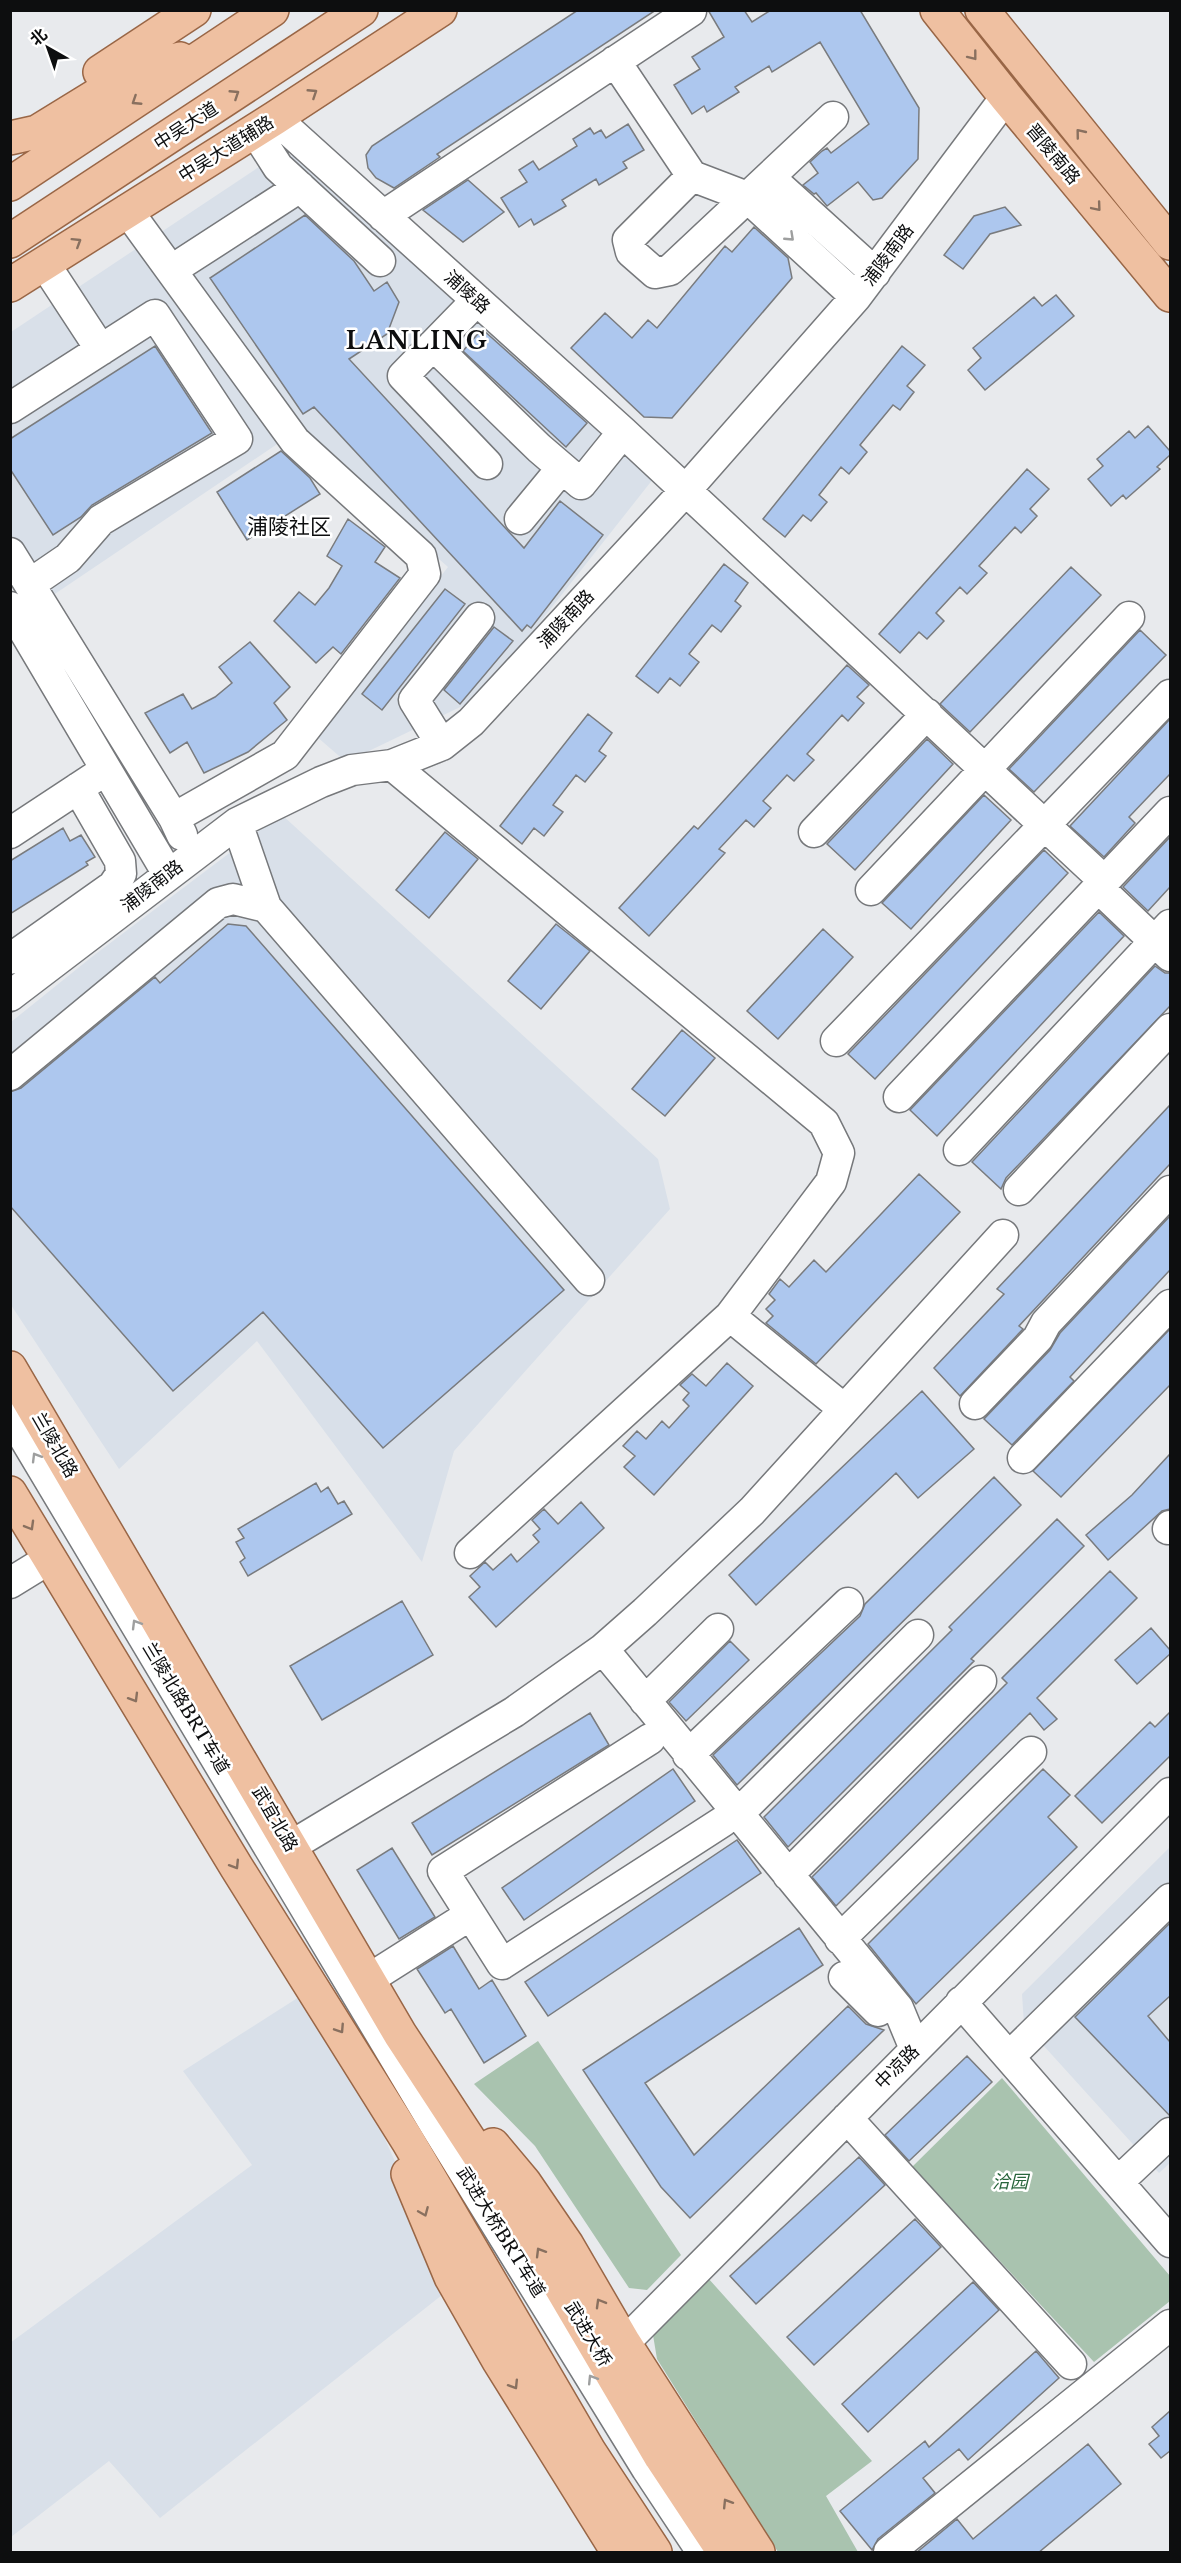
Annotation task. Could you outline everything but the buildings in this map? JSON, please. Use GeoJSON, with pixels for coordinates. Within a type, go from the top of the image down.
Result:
{"type":"FeatureCollection","features":[{"type":"Feature","properties":{"kind":"main road"},"geometry":{"type":"LineString","coordinates":[[10,130],[194,10]]}},
{"type":"Feature","properties":{"kind":"main road"},"geometry":{"type":"LineString","coordinates":[[10,184],[272,10]]}},
{"type":"Feature","properties":{"kind":"main road"},"geometry":{"type":"LineString","coordinates":[[303,49],[343,10]]}},
{"type":"Feature","properties":{"kind":"main road","name":"中吴大道"},"geometry":{"type":"LineString","coordinates":[[10,242],[361,10]]}},
{"type":"Feature","properties":{"kind":"main road"},"geometry":{"type":"LineString","coordinates":[[349,70],[400,10]]}},
{"type":"Feature","properties":{"kind":"main road","name":"中吴大道辅路"},"geometry":{"type":"LineString","coordinates":[[10,285],[440,10]]}},
{"type":"Feature","properties":{"kind":"main road","name":"晋陵南路"},"geometry":{"type":"LineString","coordinates":[[937,10],[1170,295]]}},
{"type":"Feature","properties":{"kind":"main road","name":"晋陵南路"},"geometry":{"type":"LineString","coordinates":[[982,10],[1170,243]]}},
{"type":"Feature","properties":{"kind":"main road"},"geometry":{"type":"LineString","coordinates":[[10,138],[37,132],[133,73],[214,49]]}},
{"type":"Feature","properties":{"kind":"main road"},"geometry":{"type":"LineString","coordinates":[[10,242],[53,227],[123,183],[206,161]]}},
{"type":"Feature","properties":{"kind":"main road","name":"兰陵北路"},"geometry":{"type":"LineString","coordinates":[[10,1368],[100,1522]]}},
{"type":"Feature","properties":{"kind":"main road"},"geometry":{"type":"LineString","coordinates":[[10,1493],[231,1858],[360,2061],[451,2277],[499,2361],[618,2553]]}},
{"type":"Feature","properties":{"kind":"main road","name":"武宜北路"},"geometry":{"type":"LineString","coordinates":[[100,1522],[400,2034],[429,2129]]}},
{"type":"Feature","properties":{"kind":"main road"},"geometry":{"type":"LineString","coordinates":[[400,2034],[524,2182],[567,2245],[624,2343],[758,2553]]}},
{"type":"Feature","properties":{"kind":"main road"},"geometry":{"type":"LineString","coordinates":[[360,2061],[429,2129],[589,2451],[656,2553]]}},
{"type":"Feature","properties":{"kind":"main road","name":"武进大桥"},"geometry":{"type":"LineString","coordinates":[[429,2129],[519,2216],[661,2457],[724,2553]]}},
{"type":"Feature","properties":{"kind":"street"},"geometry":{"type":"LineString","coordinates":[[383,216],[691,11]]}},
{"type":"Feature","properties":{"kind":"street"},"geometry":{"type":"LineString","coordinates":[[615,61],[692,176],[747,197],[856,297]]}},
{"type":"Feature","properties":{"kind":"street","name":"浦陵南路"},"geometry":{"type":"LineString","coordinates":[[10,996],[237,823],[321,782],[352,770],[392,765],[442,745],[471,722],[685,491],[856,297],[1006,97]]}},
{"type":"Feature","properties":{"kind":"street"},"geometry":{"type":"LineString","coordinates":[[692,176],[628,240],[631,252],[655,273],[670,270],[833,117]]}},
{"type":"Feature","properties":{"kind":"street"},"geometry":{"type":"LineString","coordinates":[[265,124],[278,167],[380,261]]}},
{"type":"Feature","properties":{"kind":"street","name":"浦陵路"},"geometry":{"type":"LineString","coordinates":[[265,124],[383,216],[623,432],[1097,874],[1106,895],[1165,941]]}},
{"type":"Feature","properties":{"kind":"street"},"geometry":{"type":"LineString","coordinates":[[769,177],[875,273]]}},
{"type":"Feature","properties":{"kind":"street"},"geometry":{"type":"LineString","coordinates":[[184,262],[300,187]]}},
{"type":"Feature","properties":{"kind":"street"},"geometry":{"type":"LineString","coordinates":[[127,210],[295,441],[421,556],[425,574],[285,755],[174,818]]}},
{"type":"Feature","properties":{"kind":"street"},"geometry":{"type":"LineString","coordinates":[[44,263],[101,350]]}},
{"type":"Feature","properties":{"kind":"street"},"geometry":{"type":"LineString","coordinates":[[477,300],[403,376],[487,464]]}},
{"type":"Feature","properties":{"kind":"street"},"geometry":{"type":"LineString","coordinates":[[10,408],[156,315],[237,439],[101,520],[68,558],[30,584]]}},
{"type":"Feature","properties":{"kind":"street"},"geometry":{"type":"LineString","coordinates":[[433,345],[581,484],[623,432]]}},
{"type":"Feature","properties":{"kind":"street"},"geometry":{"type":"LineString","coordinates":[[520,519],[562,468]]}},
{"type":"Feature","properties":{"kind":"street"},"geometry":{"type":"LineString","coordinates":[[10,553],[174,818],[180,865]]}},
{"type":"Feature","properties":{"kind":"street"},"geometry":{"type":"LineString","coordinates":[[11,608],[106,769],[180,865]]}},
{"type":"Feature","properties":{"kind":"street"},"geometry":{"type":"LineString","coordinates":[[871,890],[1129,617]]}},
{"type":"Feature","properties":{"kind":"street"},"geometry":{"type":"LineString","coordinates":[[442,745],[414,700],[479,618]]}},
{"type":"Feature","properties":{"kind":"street"},"geometry":{"type":"LineString","coordinates":[[836,1041],[1170,695]]}},
{"type":"Feature","properties":{"kind":"street"},"geometry":{"type":"LineString","coordinates":[[814,832],[927,714]]}},
{"type":"Feature","properties":{"kind":"street"},"geometry":{"type":"LineString","coordinates":[[392,765],[824,1123],[839,1153],[831,1182],[730,1316],[470,1553]]}},
{"type":"Feature","properties":{"kind":"street"},"geometry":{"type":"LineString","coordinates":[[10,833],[106,769]]}},
{"type":"Feature","properties":{"kind":"street"},"geometry":{"type":"LineString","coordinates":[[10,959],[113,886],[121,874],[120,861],[78,788]]}},
{"type":"Feature","properties":{"kind":"street"},"geometry":{"type":"LineString","coordinates":[[899,1097],[1170,812]]}},
{"type":"Feature","properties":{"kind":"street"},"geometry":{"type":"LineString","coordinates":[[237,823],[266,907],[589,1280]]}},
{"type":"Feature","properties":{"kind":"street"},"geometry":{"type":"LineString","coordinates":[[10,1075],[218,903],[233,899],[266,907]]}},
{"type":"Feature","properties":{"kind":"street"},"geometry":{"type":"LineString","coordinates":[[959,1150],[1165,941]]}},
{"type":"Feature","properties":{"kind":"street"},"geometry":{"type":"LineString","coordinates":[[1019,1190],[1170,1029]]}},
{"type":"Feature","properties":{"kind":"street"},"geometry":{"type":"LineString","coordinates":[[975,1404],[1038,1338],[1046,1323],[1170,1191]]}},
{"type":"Feature","properties":{"kind":"street"},"geometry":{"type":"LineString","coordinates":[[291,1846],[514,1712],[603,1649],[752,1511],[1003,1235]]}},
{"type":"Feature","properties":{"kind":"street"},"geometry":{"type":"LineString","coordinates":[[1023,1458],[1170,1305]]}},
{"type":"Feature","properties":{"kind":"street"},"geometry":{"type":"LineString","coordinates":[[730,1316],[844,1409]]}},
{"type":"Feature","properties":{"kind":"street","name":"兰陵北路BRT车道"},"geometry":{"type":"LineString","coordinates":[[10,1414],[429,2129]]}},
{"type":"Feature","properties":{"kind":"street"},"geometry":{"type":"LineString","coordinates":[[10,1583],[49,1559]]}},
{"type":"Feature","properties":{"kind":"street"},"geometry":{"type":"LineString","coordinates":[[688,1755],[848,1603]]}},
{"type":"Feature","properties":{"kind":"street"},"geometry":{"type":"LineString","coordinates":[[645,1701],[718,1629]]}},
{"type":"Feature","properties":{"kind":"street"},"geometry":{"type":"LineString","coordinates":[[650,1739],[442,1870],[502,1964],[730,1818],[918,1635]]}},
{"type":"Feature","properties":{"kind":"street"},"geometry":{"type":"LineString","coordinates":[[603,1649],[688,1755],[730,1818],[788,1875],[898,2008],[915,2049]]}},
{"type":"Feature","properties":{"kind":"street"},"geometry":{"type":"LineString","coordinates":[[788,1875],[981,1681]]}},
{"type":"Feature","properties":{"kind":"street"},"geometry":{"type":"LineString","coordinates":[[840,1939],[1031,1752]]}},
{"type":"Feature","properties":{"kind":"street","name":"中凉路"},"geometry":{"type":"LineString","coordinates":[[624,2343],[1170,1792]]}},
{"type":"Feature","properties":{"kind":"street"},"geometry":{"type":"LineString","coordinates":[[1009,2057],[1170,1899]]}},
{"type":"Feature","properties":{"kind":"street"},"geometry":{"type":"LineString","coordinates":[[369,1979],[470,1914]]}},
{"type":"Feature","properties":{"kind":"street"},"geometry":{"type":"LineString","coordinates":[[844,1977],[915,2049]]}},
{"type":"Feature","properties":{"kind":"street"},"geometry":{"type":"LineString","coordinates":[[961,2002],[1170,2242]]}},
{"type":"Feature","properties":{"kind":"street"},"geometry":{"type":"LineString","coordinates":[[847,2118],[1071,2364]]}},
{"type":"Feature","properties":{"kind":"street","name":"武进大桥BRT车道"},"geometry":{"type":"LineString","coordinates":[[429,2129],[597,2437],[673,2553]]}},
{"type":"Feature","properties":{"kind":"street","name":"武进大桥BRT车道"},"geometry":{"type":"LineString","coordinates":[[429,2129],[702,2553]]}},
{"type":"Feature","properties":{"kind":"street"},"geometry":{"type":"LineString","coordinates":[[1118,2182],[1170,2133]]}},
{"type":"Feature","properties":{"kind":"street"},"geometry":{"type":"LineString","coordinates":[[890,2553],[1170,2325]]}},
{"type":"Feature","properties":{"kind":"shaded area"},"geometry":{"type":"Polygon","coordinates":[[[277,155],[297,156],[657,474],[481,697],[346,762],[316,736],[448,567],[295,432],[31,610],[11,576],[11,332],[277,155]]]}},
{"type":"Feature","properties":{"kind":"shaded area"},"geometry":{"type":"Polygon","coordinates":[[[281,814],[658,1159],[670,1209],[454,1451],[422,1562],[257,1341],[119,1469],[11,1305],[11,1022],[93,956],[281,814]]]}},
{"type":"Feature","properties":{"kind":"shaded area"},"geometry":{"type":"Polygon","coordinates":[[[1170,1847],[1170,2163],[1159,2173],[1024,2024],[1022,1994],[1170,1847]]]}},
{"type":"Feature","properties":{"kind":"shaded area"},"geometry":{"type":"Polygon","coordinates":[[[299,1997],[363,2090],[410,2195],[442,2295],[160,2518],[109,2461],[11,2537],[10,2343],[252,2165],[183,2071],[299,1997]]]}},
{"type":"Feature","properties":{"kind":"green space"},"geometry":{"type":"Polygon","coordinates":[[[538,2041],[681,2255],[647,2290],[629,2288],[535,2146],[474,2084],[538,2041]]]}},
{"type":"Feature","properties":{"kind":"green space","name":"洽园"},"geometry":{"type":"Polygon","coordinates":[[[1002,2078],[1170,2276],[1170,2301],[1094,2362],[912,2167],[1002,2078]]]}},
{"type":"Feature","properties":{"kind":"green space"},"geometry":{"type":"Polygon","coordinates":[[[708,2278],[872,2461],[826,2496],[858,2552],[778,2552],[657,2359],[653,2335],[708,2278]]]}},
{"type":"Feature","properties":{"kind":"district","name":"LANLING"},"geometry":{"type":"Point","coordinates":[417,340]}},
{"type":"Feature","properties":{"kind":"district","name":"浦陵社区"},"geometry":{"type":"Point","coordinates":[289,527]}}]}
